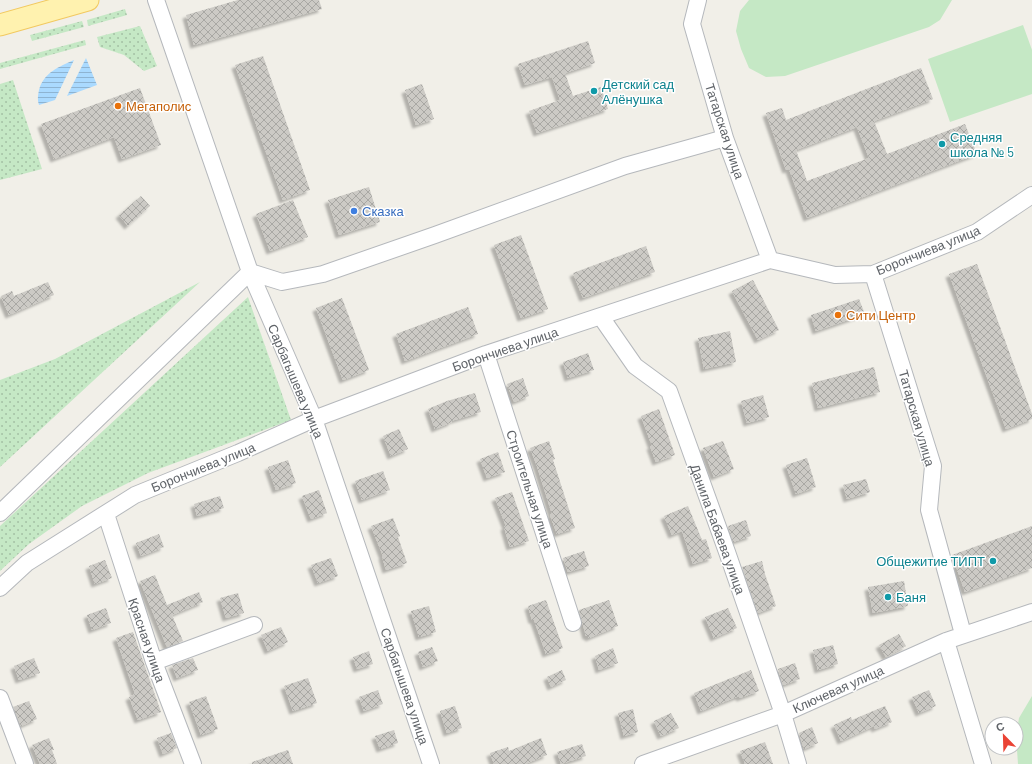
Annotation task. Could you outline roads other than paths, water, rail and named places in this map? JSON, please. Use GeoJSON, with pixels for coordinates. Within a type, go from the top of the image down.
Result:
{"type":"FeatureCollection","features":[{"type":"Feature","properties":{"kind":"main road"},"geometry":{"type":"LineString","coordinates":[[0,25],[88,0]]}},
{"type":"Feature","properties":{"kind":"street","name":"Сарбагышева улица"},"geometry":{"type":"LineString","coordinates":[[156,0],[250,272],[314,419],[431,764]]}},
{"type":"Feature","properties":{"kind":"street","name":"Татарская улица"},"geometry":{"type":"LineString","coordinates":[[698,0],[692,24],[725,138],[770,260]]}},
{"type":"Feature","properties":{"kind":"street"},"geometry":{"type":"LineString","coordinates":[[0,513],[250,272],[282,282],[323,274],[625,166],[725,138]]}},
{"type":"Feature","properties":{"kind":"street","name":"Борончиева улица"},"geometry":{"type":"LineString","coordinates":[[0,588],[27,563],[135,495],[238,453],[314,419],[486,354],[770,260],[835,275],[873,274],[977,232],[1032,195]]}},
{"type":"Feature","properties":{"kind":"street","name":"Татарская улица"},"geometry":{"type":"LineString","coordinates":[[873,274],[933,466],[929,510],[963,634]]}},
{"type":"Feature","properties":{"kind":"street","name":"Данила Бабаева улица"},"geometry":{"type":"LineString","coordinates":[[601,316],[635,366],[669,391],[727,552],[783,714],[798,764]]}},
{"type":"Feature","properties":{"kind":"street","name":"Строительная улица"},"geometry":{"type":"LineString","coordinates":[[486,354],[573,623]]}},
{"type":"Feature","properties":{"kind":"street","name":"Красная улица"},"geometry":{"type":"LineString","coordinates":[[106,514],[154,662],[193,764]]}},
{"type":"Feature","properties":{"kind":"street","name":"Ключевая улица"},"geometry":{"type":"LineString","coordinates":[[642,764],[783,714],[963,634],[1032,612]]}},
{"type":"Feature","properties":{"kind":"street"},"geometry":{"type":"LineString","coordinates":[[154,662],[254,625]]}},
{"type":"Feature","properties":{"kind":"street"},"geometry":{"type":"LineString","coordinates":[[946,641],[983,764]]}},
{"type":"Feature","properties":{"kind":"street"},"geometry":{"type":"LineString","coordinates":[[0,698],[25,764]]}},
{"type":"Feature","properties":{"kind":"water"},"geometry":{"type":"Polygon","coordinates":[[[86,58],[97,85],[67,96],[86,58]]]}},
{"type":"Feature","properties":{"kind":"water"},"geometry":{"type":"Polygon","coordinates":[[[74,60],[55,100],[39,105],[39,90],[44,79],[48,74],[74,60]]]}},
{"type":"Feature","properties":{"kind":"place","name":"Детский сад Алёнушка"},"geometry":{"type":"Point","coordinates":[594,91]}},
{"type":"Feature","properties":{"kind":"place","name":"Мегаполис"},"geometry":{"type":"Point","coordinates":[118,106]}},
{"type":"Feature","properties":{"kind":"place","name":"Средняя школа № 5"},"geometry":{"type":"Point","coordinates":[942,144]}},
{"type":"Feature","properties":{"kind":"place","name":"Сказка"},"geometry":{"type":"Point","coordinates":[354,211]}},
{"type":"Feature","properties":{"kind":"place","name":"Сити Центр"},"geometry":{"type":"Point","coordinates":[838,315]}},
{"type":"Feature","properties":{"kind":"place","name":"Общежитие ТИПТ"},"geometry":{"type":"Point","coordinates":[993,561]}},
{"type":"Feature","properties":{"kind":"place","name":"Баня"},"geometry":{"type":"Point","coordinates":[888,597]}}]}
